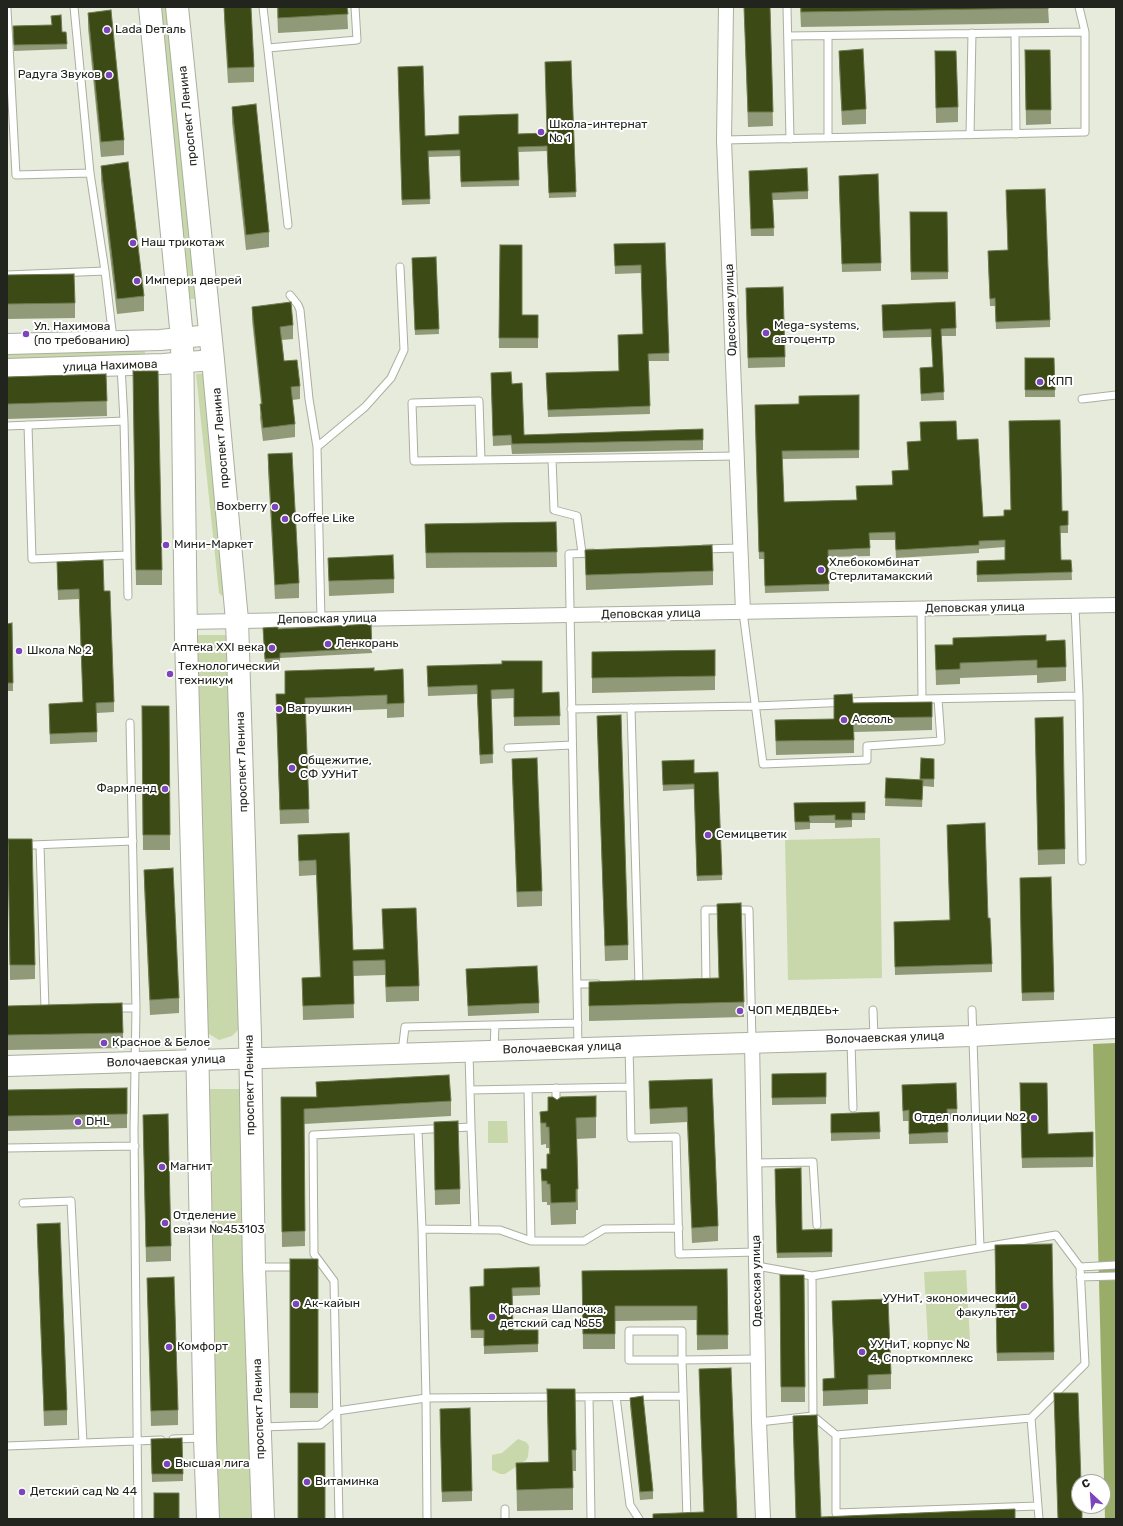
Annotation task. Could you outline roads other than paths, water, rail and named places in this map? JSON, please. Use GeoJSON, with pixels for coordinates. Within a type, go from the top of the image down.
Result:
{"type":"FeatureCollection","features":[{"type":"Feature","properties":{"kind":"main road"},"geometry":{"type":"LineString","coordinates":[[150,7],[182,338],[183,362],[186,622],[198,1060],[204,1438],[208,1519]]}},
{"type":"Feature","properties":{"kind":"main road","name":"проспект Ленина"},"geometry":{"type":"LineString","coordinates":[[177,7],[211,335],[237,620],[250,1058],[254,1267],[263,1519]]}},
{"type":"Feature","properties":{"kind":"street","name":"Одесская улица"},"geometry":{"type":"LineString","coordinates":[[726,7],[724,140],[743,612]]}},
{"type":"Feature","properties":{"kind":"street","name":"улица Нахимова"},"geometry":{"type":"LineString","coordinates":[[7,344],[182,338],[211,335]]}},
{"type":"Feature","properties":{"kind":"street","name":"улица Нахимова"},"geometry":{"type":"LineString","coordinates":[[7,369],[121,366],[213,360]]}},
{"type":"Feature","properties":{"kind":"street","name":"Деповская улица"},"geometry":{"type":"LineString","coordinates":[[186,622],[1076,607],[1116,605]]}},
{"type":"Feature","properties":{"kind":"street","name":"Волочаевская улица"},"geometry":{"type":"LineString","coordinates":[[7,1066],[972,1036],[1116,1028]]}},
{"type":"Feature","properties":{"kind":"street","name":"Одесская улица"},"geometry":{"type":"LineString","coordinates":[[752,1042],[759,1422],[763,1519]]}},
{"type":"Feature","properties":{"kind":"lane"},"geometry":{"type":"LineString","coordinates":[[74,7],[90,173],[105,271],[113,341]]}},
{"type":"Feature","properties":{"kind":"lane"},"geometry":{"type":"LineString","coordinates":[[263,7],[288,225]]}},
{"type":"Feature","properties":{"kind":"lane"},"geometry":{"type":"LineString","coordinates":[[268,48],[358,40],[355,7]]}},
{"type":"Feature","properties":{"kind":"lane"},"geometry":{"type":"LineString","coordinates":[[787,7],[790,139]]}},
{"type":"Feature","properties":{"kind":"lane"},"geometry":{"type":"LineString","coordinates":[[724,140],[1085,132],[1085,32],[1079,7]]}},
{"type":"Feature","properties":{"kind":"lane"},"geometry":{"type":"LineString","coordinates":[[7,9],[16,175],[90,173]]}},
{"type":"Feature","properties":{"kind":"lane"},"geometry":{"type":"LineString","coordinates":[[788,36],[1085,32]]}},
{"type":"Feature","properties":{"kind":"lane"},"geometry":{"type":"LineString","coordinates":[[970,135],[972,33]]}},
{"type":"Feature","properties":{"kind":"lane"},"geometry":{"type":"LineString","coordinates":[[1015,33],[1016,134]]}},
{"type":"Feature","properties":{"kind":"lane"},"geometry":{"type":"LineString","coordinates":[[828,36],[828,138]]}},
{"type":"Feature","properties":{"kind":"lane"},"geometry":{"type":"LineString","coordinates":[[317,447],[365,407],[391,378],[404,350],[400,267]]}},
{"type":"Feature","properties":{"kind":"lane"},"geometry":{"type":"LineString","coordinates":[[7,275],[105,271]]}},
{"type":"Feature","properties":{"kind":"lane"},"geometry":{"type":"LineString","coordinates":[[290,295],[298,304],[300,310],[309,399],[317,447],[322,563],[321,620]]}},
{"type":"Feature","properties":{"kind":"lane"},"geometry":{"type":"LineString","coordinates":[[121,366],[124,421],[128,596]]}},
{"type":"Feature","properties":{"kind":"lane"},"geometry":{"type":"LineString","coordinates":[[1082,399],[1116,395]]}},
{"type":"Feature","properties":{"kind":"lane"},"geometry":{"type":"LineString","coordinates":[[481,460],[480,401],[412,403],[414,461],[552,459],[736,456]]}},
{"type":"Feature","properties":{"kind":"lane"},"geometry":{"type":"LineString","coordinates":[[7,426],[124,421]]}},
{"type":"Feature","properties":{"kind":"lane"},"geometry":{"type":"LineString","coordinates":[[28,425],[32,559],[127,555]]}},
{"type":"Feature","properties":{"kind":"lane"},"geometry":{"type":"LineString","coordinates":[[552,459],[554,510],[577,516],[582,553]]}},
{"type":"Feature","properties":{"kind":"lane"},"geometry":{"type":"LineString","coordinates":[[693,550],[740,548]]}},
{"type":"Feature","properties":{"kind":"lane"},"geometry":{"type":"LineString","coordinates":[[578,1048],[569,554],[598,553]]}},
{"type":"Feature","properties":{"kind":"lane"},"geometry":{"type":"LineString","coordinates":[[1076,607],[1082,861]]}},
{"type":"Feature","properties":{"kind":"lane"},"geometry":{"type":"LineString","coordinates":[[921,609],[922,699]]}},
{"type":"Feature","properties":{"kind":"lane"},"geometry":{"type":"LineString","coordinates":[[743,612],[763,764],[867,760],[867,746],[941,741],[938,699]]}},
{"type":"Feature","properties":{"kind":"lane"},"geometry":{"type":"LineString","coordinates":[[571,709],[755,706],[922,699],[1079,696]]}},
{"type":"Feature","properties":{"kind":"lane"},"geometry":{"type":"LineString","coordinates":[[624,984],[643,984],[631,708]]}},
{"type":"Feature","properties":{"kind":"lane"},"geometry":{"type":"LineString","coordinates":[[130,723],[136,1008],[135,1146],[139,1441],[138,1519]]}},
{"type":"Feature","properties":{"kind":"lane"},"geometry":{"type":"LineString","coordinates":[[508,748],[572,745]]}},
{"type":"Feature","properties":{"kind":"lane"},"geometry":{"type":"LineString","coordinates":[[7,846],[133,841]]}},
{"type":"Feature","properties":{"kind":"lane"},"geometry":{"type":"LineString","coordinates":[[40,845],[45,1009]]}},
{"type":"Feature","properties":{"kind":"lane"},"geometry":{"type":"LineString","coordinates":[[691,983],[706,983],[705,910],[750,910],[752,1042]]}},
{"type":"Feature","properties":{"kind":"lane"},"geometry":{"type":"LineString","coordinates":[[577,984],[608,984]]}},
{"type":"Feature","properties":{"kind":"lane"},"geometry":{"type":"LineString","coordinates":[[106,1008],[136,1008]]}},
{"type":"Feature","properties":{"kind":"lane"},"geometry":{"type":"LineString","coordinates":[[873,1010],[874,1039]]}},
{"type":"Feature","properties":{"kind":"lane"},"geometry":{"type":"LineString","coordinates":[[972,1010],[980,1248]]}},
{"type":"Feature","properties":{"kind":"lane"},"geometry":{"type":"LineString","coordinates":[[402,1053],[405,1028],[578,1023]]}},
{"type":"Feature","properties":{"kind":"lane"},"geometry":{"type":"LineString","coordinates":[[494,1050],[495,1025]]}},
{"type":"Feature","properties":{"kind":"lane"},"geometry":{"type":"LineString","coordinates":[[851,1039],[853,1108]]}},
{"type":"Feature","properties":{"kind":"lane"},"geometry":{"type":"LineString","coordinates":[[629,1046],[631,1138],[676,1137],[680,1254],[756,1259],[812,1276],[1056,1236],[1080,1267],[1085,1364],[1031,1418],[836,1435],[813,1416],[759,1422]]}},
{"type":"Feature","properties":{"kind":"lane"},"geometry":{"type":"LineString","coordinates":[[469,1051],[475,1230]]}},
{"type":"Feature","properties":{"kind":"lane"},"geometry":{"type":"LineString","coordinates":[[470,1090],[630,1087]]}},
{"type":"Feature","properties":{"kind":"lane"},"geometry":{"type":"LineString","coordinates":[[556,1088],[556,1116]]}},
{"type":"Feature","properties":{"kind":"lane"},"geometry":{"type":"LineString","coordinates":[[528,1089],[531,1241]]}},
{"type":"Feature","properties":{"kind":"lane"},"geometry":{"type":"LineString","coordinates":[[316,1267],[314,1254],[313,1135],[471,1127]]}},
{"type":"Feature","properties":{"kind":"lane"},"geometry":{"type":"LineString","coordinates":[[418,1130],[426,1398],[427,1519]]}},
{"type":"Feature","properties":{"kind":"lane"},"geometry":{"type":"LineString","coordinates":[[7,1148],[135,1146]]}},
{"type":"Feature","properties":{"kind":"lane"},"geometry":{"type":"LineString","coordinates":[[754,1164],[813,1162],[816,1225]]}},
{"type":"Feature","properties":{"kind":"lane"},"geometry":{"type":"LineString","coordinates":[[23,1203],[71,1201],[83,1443]]}},
{"type":"Feature","properties":{"kind":"lane"},"geometry":{"type":"LineString","coordinates":[[422,1229],[500,1230],[531,1241],[584,1241],[604,1229],[679,1228]]}},
{"type":"Feature","properties":{"kind":"lane"},"geometry":{"type":"LineString","coordinates":[[1080,1267],[1116,1265]]}},
{"type":"Feature","properties":{"kind":"lane"},"geometry":{"type":"LineString","coordinates":[[254,1267],[316,1267],[334,1281],[339,1519]]}},
{"type":"Feature","properties":{"kind":"lane"},"geometry":{"type":"LineString","coordinates":[[812,1276],[813,1416]]}},
{"type":"Feature","properties":{"kind":"lane"},"geometry":{"type":"LineString","coordinates":[[1080,1277],[1116,1276]]}},
{"type":"Feature","properties":{"kind":"lane"},"geometry":{"type":"LineString","coordinates":[[687,1519],[682,1360],[682,1330],[629,1331],[629,1360],[682,1360],[758,1360]]}},
{"type":"Feature","properties":{"kind":"lane"},"geometry":{"type":"LineString","coordinates":[[260,1427],[320,1424],[336,1411],[426,1398],[683,1396]]}},
{"type":"Feature","properties":{"kind":"lane"},"geometry":{"type":"LineString","coordinates":[[589,1397],[592,1519]]}},
{"type":"Feature","properties":{"kind":"lane"},"geometry":{"type":"LineString","coordinates":[[616,1397],[630,1505],[639,1519]]}},
{"type":"Feature","properties":{"kind":"lane"},"geometry":{"type":"LineString","coordinates":[[1031,1418],[1039,1519]]}},
{"type":"Feature","properties":{"kind":"lane"},"geometry":{"type":"LineString","coordinates":[[836,1435],[836,1513],[1038,1506]]}},
{"type":"Feature","properties":{"kind":"lane"},"geometry":{"type":"LineString","coordinates":[[7,1446],[204,1438]]}},
{"type":"Feature","properties":{"kind":"lane"},"geometry":{"type":"LineString","coordinates":[[505,1509],[505,1519]]}},
{"type":"Feature","properties":{"kind":"place","name":"Lada Dеталь"},"geometry":{"type":"Point","coordinates":[107,30]}},
{"type":"Feature","properties":{"kind":"place","name":"Радуга Звуков"},"geometry":{"type":"Point","coordinates":[109,75]}},
{"type":"Feature","properties":{"kind":"place","name":"Школа-интернат № 1"},"geometry":{"type":"Point","coordinates":[541,132]}},
{"type":"Feature","properties":{"kind":"place","name":"Наш трикотаж"},"geometry":{"type":"Point","coordinates":[133,243]}},
{"type":"Feature","properties":{"kind":"place","name":"Империя дверей"},"geometry":{"type":"Point","coordinates":[137,281]}},
{"type":"Feature","properties":{"kind":"place","name":"Mega-systems, автоцентр"},"geometry":{"type":"Point","coordinates":[766,333]}},
{"type":"Feature","properties":{"kind":"place","name":"Ул. Нахимова (по требованию)"},"geometry":{"type":"Point","coordinates":[26,334]}},
{"type":"Feature","properties":{"kind":"place","name":"КПП"},"geometry":{"type":"Point","coordinates":[1040,382]}},
{"type":"Feature","properties":{"kind":"place","name":"Boxberry"},"geometry":{"type":"Point","coordinates":[275,507]}},
{"type":"Feature","properties":{"kind":"place","name":"Coffee Like"},"geometry":{"type":"Point","coordinates":[285,519]}},
{"type":"Feature","properties":{"kind":"place","name":"Мини-Маркет"},"geometry":{"type":"Point","coordinates":[166,545]}},
{"type":"Feature","properties":{"kind":"place","name":"Хлебокомбинат Стерлитамакский"},"geometry":{"type":"Point","coordinates":[821,570]}},
{"type":"Feature","properties":{"kind":"place","name":"Ленкорань"},"geometry":{"type":"Point","coordinates":[328,644]}},
{"type":"Feature","properties":{"kind":"place","name":"Аптека ХХI века"},"geometry":{"type":"Point","coordinates":[272,648]}},
{"type":"Feature","properties":{"kind":"place","name":"Школа № 2"},"geometry":{"type":"Point","coordinates":[19,651]}},
{"type":"Feature","properties":{"kind":"place","name":"Технологический техникум"},"geometry":{"type":"Point","coordinates":[170,674]}},
{"type":"Feature","properties":{"kind":"place","name":"Ватрушкин"},"geometry":{"type":"Point","coordinates":[279,709]}},
{"type":"Feature","properties":{"kind":"place","name":"Ассоль"},"geometry":{"type":"Point","coordinates":[844,720]}},
{"type":"Feature","properties":{"kind":"place","name":"Общежитие, СФ УУНиТ"},"geometry":{"type":"Point","coordinates":[292,768]}},
{"type":"Feature","properties":{"kind":"place","name":"Фармленд"},"geometry":{"type":"Point","coordinates":[165,789]}},
{"type":"Feature","properties":{"kind":"place","name":"Семицветик"},"geometry":{"type":"Point","coordinates":[708,835]}},
{"type":"Feature","properties":{"kind":"place","name":"ЧОП МЕДВДЕЬ+"},"geometry":{"type":"Point","coordinates":[740,1011]}},
{"type":"Feature","properties":{"kind":"place","name":"Красное & Белое"},"geometry":{"type":"Point","coordinates":[104,1043]}},
{"type":"Feature","properties":{"kind":"place","name":"Отдел полиции №2"},"geometry":{"type":"Point","coordinates":[1034,1118]}},
{"type":"Feature","properties":{"kind":"place","name":"DHL"},"geometry":{"type":"Point","coordinates":[78,1122]}},
{"type":"Feature","properties":{"kind":"place","name":"Магнит"},"geometry":{"type":"Point","coordinates":[162,1167]}},
{"type":"Feature","properties":{"kind":"place","name":"Отделение связи №453103"},"geometry":{"type":"Point","coordinates":[165,1223]}},
{"type":"Feature","properties":{"kind":"place","name":"Ак-кайын"},"geometry":{"type":"Point","coordinates":[296,1304]}},
{"type":"Feature","properties":{"kind":"place","name":"УУНиТ, экономический факультет"},"geometry":{"type":"Point","coordinates":[1024,1306]}},
{"type":"Feature","properties":{"kind":"place","name":"Красная Шапочка, детский сад №55"},"geometry":{"type":"Point","coordinates":[492,1317]}},
{"type":"Feature","properties":{"kind":"place","name":"Комфорт"},"geometry":{"type":"Point","coordinates":[169,1347]}},
{"type":"Feature","properties":{"kind":"place","name":"УУНиТ, корпус № 4, Спорткомплекс"},"geometry":{"type":"Point","coordinates":[862,1352]}},
{"type":"Feature","properties":{"kind":"place","name":"Высшая лига"},"geometry":{"type":"Point","coordinates":[167,1464]}},
{"type":"Feature","properties":{"kind":"place","name":"Витаминка"},"geometry":{"type":"Point","coordinates":[307,1482]}},
{"type":"Feature","properties":{"kind":"place","name":"Детский сад № 44"},"geometry":{"type":"Point","coordinates":[22,1492]}}]}
